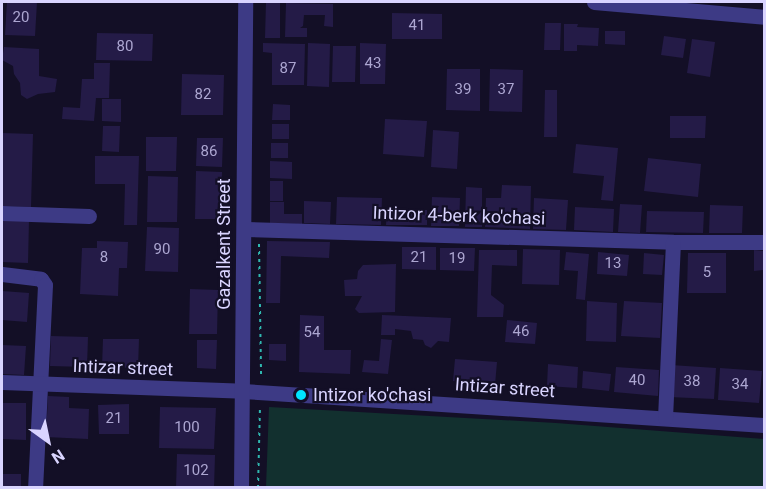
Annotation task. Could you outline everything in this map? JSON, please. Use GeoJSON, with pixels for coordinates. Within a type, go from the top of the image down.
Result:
{"type":"FeatureCollection","features":[{"type":"Feature","properties":{"kind":"street","name":"Gazalkent Street"},"geometry":{"type":"LineString","coordinates":[[241,488],[245,2]]}},
{"type":"Feature","properties":{"kind":"street"},"geometry":{"type":"LineString","coordinates":[[594,2],[765,18]]}},
{"type":"Feature","properties":{"kind":"street"},"geometry":{"type":"LineString","coordinates":[[2,213],[89,216]]}},
{"type":"Feature","properties":{"kind":"street","name":"Intizor 4-berk ko'chasi"},"geometry":{"type":"LineString","coordinates":[[244,230],[672,242],[765,242]]}},
{"type":"Feature","properties":{"kind":"street"},"geometry":{"type":"LineString","coordinates":[[665,418],[672,242]]}},
{"type":"Feature","properties":{"kind":"street"},"geometry":{"type":"LineString","coordinates":[[2,274],[41,279],[45,285],[35,488]]}},
{"type":"Feature","properties":{"kind":"street","name":"Intizar street"},"geometry":{"type":"LineString","coordinates":[[2,382],[243,392]]}},
{"type":"Feature","properties":{"kind":"street","name":"Intizаr street"},"geometry":{"type":"LineString","coordinates":[[243,392],[765,425]]}},
{"type":"Feature","properties":{"kind":"green space"},"geometry":{"type":"Polygon","coordinates":[[[269,407],[556,423],[764,439],[764,487],[266,487],[269,407]]]}},
{"type":"Feature","properties":{"kind":"building"},"geometry":{"type":"Polygon","coordinates":[[[7,2],[37,2],[35,36],[5,35],[7,2]]]}},
{"type":"Feature","properties":{"kind":"building"},"geometry":{"type":"Polygon","coordinates":[[[266,2],[280,2],[280,38],[265,38],[266,2]]]}},
{"type":"Feature","properties":{"kind":"building"},"geometry":{"type":"Polygon","coordinates":[[[286,3],[333,4],[333,27],[324,26],[325,15],[304,15],[303,26],[300,28],[307,28],[307,37],[285,37],[286,3]]]}},
{"type":"Feature","properties":{"kind":"building"},"geometry":{"type":"Polygon","coordinates":[[[392,13],[442,14],[442,39],[392,39],[392,13]]]}},
{"type":"Feature","properties":{"kind":"building"},"geometry":{"type":"Polygon","coordinates":[[[545,23],[561,23],[560,50],[544,50],[545,23]]]}},
{"type":"Feature","properties":{"kind":"building"},"geometry":{"type":"Polygon","coordinates":[[[564,24],[599,28],[598,46],[577,45],[577,51],[564,51],[564,24]]]}},
{"type":"Feature","properties":{"kind":"building"},"geometry":{"type":"Polygon","coordinates":[[[605,31],[625,31],[625,45],[605,44],[605,31]]]}},
{"type":"Feature","properties":{"kind":"building"},"geometry":{"type":"Polygon","coordinates":[[[97,33],[153,34],[152,61],[96,60],[97,33]]]}},
{"type":"Feature","properties":{"kind":"building"},"geometry":{"type":"Polygon","coordinates":[[[664,36],[686,39],[683,58],[661,55],[664,36]]]}},
{"type":"Feature","properties":{"kind":"building"},"geometry":{"type":"Polygon","coordinates":[[[692,39],[715,42],[710,77],[687,73],[692,39]]]}},
{"type":"Feature","properties":{"kind":"building"},"geometry":{"type":"Polygon","coordinates":[[[263,43],[305,44],[304,85],[272,85],[272,53],[263,52],[263,43]]]}},
{"type":"Feature","properties":{"kind":"building"},"geometry":{"type":"Polygon","coordinates":[[[308,43],[330,44],[329,87],[307,86],[308,43]]]}},
{"type":"Feature","properties":{"kind":"building"},"geometry":{"type":"Polygon","coordinates":[[[360,43],[386,44],[385,84],[360,84],[360,43]]]}},
{"type":"Feature","properties":{"kind":"building"},"geometry":{"type":"Polygon","coordinates":[[[333,46],[356,46],[355,82],[332,82],[333,46]]]}},
{"type":"Feature","properties":{"kind":"building"},"geometry":{"type":"Polygon","coordinates":[[[4,47],[39,49],[39,76],[57,79],[55,92],[38,94],[27,99],[21,95],[20,83],[14,74],[13,66],[2,60],[4,47]]]}},
{"type":"Feature","properties":{"kind":"building"},"geometry":{"type":"Polygon","coordinates":[[[94,63],[110,63],[109,98],[96,98],[94,121],[62,119],[63,107],[80,108],[82,79],[94,79],[94,63]]]}},
{"type":"Feature","properties":{"kind":"building"},"geometry":{"type":"Polygon","coordinates":[[[447,69],[480,69],[480,111],[446,110],[447,69]]]}},
{"type":"Feature","properties":{"kind":"building"},"geometry":{"type":"Polygon","coordinates":[[[490,69],[523,70],[522,112],[489,111],[490,69]]]}},
{"type":"Feature","properties":{"kind":"building"},"geometry":{"type":"Polygon","coordinates":[[[182,74],[224,75],[223,115],[181,115],[182,74]]]}},
{"type":"Feature","properties":{"kind":"building"},"geometry":{"type":"Polygon","coordinates":[[[545,90],[557,90],[557,137],[544,137],[545,90]]]}},
{"type":"Feature","properties":{"kind":"building"},"geometry":{"type":"Polygon","coordinates":[[[102,99],[121,99],[121,122],[102,121],[102,99]]]}},
{"type":"Feature","properties":{"kind":"building"},"geometry":{"type":"Polygon","coordinates":[[[273,104],[290,105],[290,120],[272,120],[273,104]]]}},
{"type":"Feature","properties":{"kind":"building"},"geometry":{"type":"Polygon","coordinates":[[[670,116],[706,116],[705,138],[670,138],[670,116]]]}},
{"type":"Feature","properties":{"kind":"building"},"geometry":{"type":"Polygon","coordinates":[[[385,119],[427,121],[424,157],[383,154],[385,119]]]}},
{"type":"Feature","properties":{"kind":"building"},"geometry":{"type":"Polygon","coordinates":[[[272,124],[289,124],[289,139],[272,139],[272,124]]]}},
{"type":"Feature","properties":{"kind":"building"},"geometry":{"type":"Polygon","coordinates":[[[103,126],[120,126],[119,152],[102,151],[103,126]]]}},
{"type":"Feature","properties":{"kind":"building"},"geometry":{"type":"Polygon","coordinates":[[[433,130],[459,132],[457,169],[431,167],[433,130]]]}},
{"type":"Feature","properties":{"kind":"building"},"geometry":{"type":"Polygon","coordinates":[[[2,133],[33,134],[31,207],[2,206],[2,133]]]}},
{"type":"Feature","properties":{"kind":"building"},"geometry":{"type":"Polygon","coordinates":[[[146,137],[177,137],[176,171],[146,171],[146,137]]]}},
{"type":"Feature","properties":{"kind":"building"},"geometry":{"type":"Polygon","coordinates":[[[197,138],[223,138],[222,167],[196,166],[197,138]]]}},
{"type":"Feature","properties":{"kind":"building"},"geometry":{"type":"Polygon","coordinates":[[[271,143],[288,143],[288,158],[271,158],[271,143]]]}},
{"type":"Feature","properties":{"kind":"building"},"geometry":{"type":"Polygon","coordinates":[[[576,144],[618,148],[613,201],[601,200],[604,176],[573,173],[576,144]]]}},
{"type":"Feature","properties":{"kind":"building"},"geometry":{"type":"Polygon","coordinates":[[[95,156],[139,156],[137,225],[124,225],[125,184],[95,184],[95,156]]]}},
{"type":"Feature","properties":{"kind":"building"},"geometry":{"type":"Polygon","coordinates":[[[648,158],[701,164],[698,197],[644,191],[648,158]]]}},
{"type":"Feature","properties":{"kind":"building"},"geometry":{"type":"Polygon","coordinates":[[[270,161],[292,162],[292,179],[270,178],[270,161]]]}},
{"type":"Feature","properties":{"kind":"building"},"geometry":{"type":"Polygon","coordinates":[[[196,171],[222,172],[221,219],[195,219],[196,171]]]}},
{"type":"Feature","properties":{"kind":"building"},"geometry":{"type":"Polygon","coordinates":[[[148,176],[178,177],[177,222],[147,222],[148,176]]]}},
{"type":"Feature","properties":{"kind":"building"},"geometry":{"type":"Polygon","coordinates":[[[270,181],[283,181],[283,201],[270,201],[270,181]]]}},
{"type":"Feature","properties":{"kind":"building"},"geometry":{"type":"Polygon","coordinates":[[[502,185],[531,186],[530,229],[485,227],[486,198],[501,198],[502,185]]]}},
{"type":"Feature","properties":{"kind":"building"},"geometry":{"type":"Polygon","coordinates":[[[466,187],[482,188],[482,227],[465,227],[466,187]]]}},
{"type":"Feature","properties":{"kind":"building"},"geometry":{"type":"Polygon","coordinates":[[[337,197],[382,198],[381,225],[336,224],[337,197]]]}},
{"type":"Feature","properties":{"kind":"building"},"geometry":{"type":"Polygon","coordinates":[[[432,197],[460,198],[459,226],[431,226],[432,197]]]}},
{"type":"Feature","properties":{"kind":"building"},"geometry":{"type":"Polygon","coordinates":[[[534,198],[568,200],[566,230],[533,229],[534,198]]]}},
{"type":"Feature","properties":{"kind":"building"},"geometry":{"type":"Polygon","coordinates":[[[304,201],[331,202],[330,224],[304,223],[304,201]]]}},
{"type":"Feature","properties":{"kind":"building"},"geometry":{"type":"Polygon","coordinates":[[[270,202],[284,202],[284,214],[302,214],[302,224],[270,223],[270,202]]]}},
{"type":"Feature","properties":{"kind":"building"},"geometry":{"type":"Polygon","coordinates":[[[620,204],[642,205],[640,233],[618,232],[620,204]]]}},
{"type":"Feature","properties":{"kind":"building"},"geometry":{"type":"Polygon","coordinates":[[[710,205],[743,206],[742,233],[709,233],[710,205]]]}},
{"type":"Feature","properties":{"kind":"building"},"geometry":{"type":"Polygon","coordinates":[[[575,207],[614,209],[613,232],[574,230],[575,207]]]}},
{"type":"Feature","properties":{"kind":"building"},"geometry":{"type":"Polygon","coordinates":[[[387,209],[427,210],[427,225],[386,225],[387,209]]]}},
{"type":"Feature","properties":{"kind":"building"},"geometry":{"type":"Polygon","coordinates":[[[647,211],[704,212],[703,233],[646,232],[647,211]]]}},
{"type":"Feature","properties":{"kind":"building"},"geometry":{"type":"Polygon","coordinates":[[[2,220],[29,220],[28,263],[2,262],[2,220]]]}},
{"type":"Feature","properties":{"kind":"building"},"geometry":{"type":"Polygon","coordinates":[[[147,227],[179,228],[178,272],[145,271],[147,227]]]}},
{"type":"Feature","properties":{"kind":"building"},"geometry":{"type":"Polygon","coordinates":[[[97,241],[128,242],[127,268],[119,268],[118,296],[80,294],[82,248],[97,248],[97,241]]]}},
{"type":"Feature","properties":{"kind":"building"},"geometry":{"type":"Polygon","coordinates":[[[267,241],[330,242],[329,258],[281,256],[280,303],[266,303],[267,241]]]}},
{"type":"Feature","properties":{"kind":"building"},"geometry":{"type":"Polygon","coordinates":[[[402,247],[436,247],[436,270],[402,269],[402,247]]]}},
{"type":"Feature","properties":{"kind":"building"},"geometry":{"type":"Polygon","coordinates":[[[440,248],[475,248],[474,271],[440,270],[440,248]]]}},
{"type":"Feature","properties":{"kind":"building"},"geometry":{"type":"Polygon","coordinates":[[[523,249],[560,250],[559,285],[522,284],[523,249]]]}},
{"type":"Feature","properties":{"kind":"building"},"geometry":{"type":"Polygon","coordinates":[[[479,250],[517,250],[517,266],[492,265],[491,295],[504,305],[503,317],[477,317],[479,250]]]}},
{"type":"Feature","properties":{"kind":"building"},"geometry":{"type":"Polygon","coordinates":[[[754,250],[764,251],[764,273],[763,270],[754,271],[754,250]]]}},
{"type":"Feature","properties":{"kind":"building"},"geometry":{"type":"Polygon","coordinates":[[[566,252],[589,254],[585,300],[576,299],[578,271],[564,270],[566,252]]]}},
{"type":"Feature","properties":{"kind":"building"},"geometry":{"type":"Polygon","coordinates":[[[598,252],[629,255],[627,276],[597,274],[598,252]]]}},
{"type":"Feature","properties":{"kind":"building"},"geometry":{"type":"Polygon","coordinates":[[[644,253],[664,255],[662,275],[643,274],[644,253]]]}},
{"type":"Feature","properties":{"kind":"building"},"geometry":{"type":"Polygon","coordinates":[[[688,253],[726,253],[726,293],[687,293],[688,253]]]}},
{"type":"Feature","properties":{"kind":"building"},"geometry":{"type":"Polygon","coordinates":[[[396,264],[395,312],[359,313],[355,309],[362,296],[345,296],[344,280],[357,279],[358,271],[363,265],[396,264]]]}},
{"type":"Feature","properties":{"kind":"building"},"geometry":{"type":"Polygon","coordinates":[[[190,289],[218,290],[217,334],[189,334],[190,289]]]}},
{"type":"Feature","properties":{"kind":"building"},"geometry":{"type":"Polygon","coordinates":[[[2,291],[29,293],[27,322],[2,320],[2,291]]]}},
{"type":"Feature","properties":{"kind":"building"},"geometry":{"type":"Polygon","coordinates":[[[587,301],[617,303],[616,342],[586,341],[587,301]]]}},
{"type":"Feature","properties":{"kind":"building"},"geometry":{"type":"Polygon","coordinates":[[[624,301],[662,303],[660,338],[621,336],[624,301]]]}},
{"type":"Feature","properties":{"kind":"building"},"geometry":{"type":"Polygon","coordinates":[[[300,315],[324,316],[324,350],[351,350],[350,374],[299,372],[300,315]]]}},
{"type":"Feature","properties":{"kind":"building"},"geometry":{"type":"Polygon","coordinates":[[[382,315],[451,318],[449,342],[438,341],[431,348],[425,345],[423,340],[413,339],[411,331],[395,329],[395,335],[381,335],[382,315]]]}},
{"type":"Feature","properties":{"kind":"building"},"geometry":{"type":"Polygon","coordinates":[[[507,320],[537,323],[535,344],[505,342],[507,320]]]}},
{"type":"Feature","properties":{"kind":"building"},"geometry":{"type":"Polygon","coordinates":[[[51,336],[88,337],[87,367],[50,366],[51,336]]]}},
{"type":"Feature","properties":{"kind":"building"},"geometry":{"type":"Polygon","coordinates":[[[103,339],[139,339],[138,368],[102,367],[103,339]]]}},
{"type":"Feature","properties":{"kind":"building"},"geometry":{"type":"Polygon","coordinates":[[[381,339],[392,340],[388,374],[362,372],[364,360],[379,361],[381,339]]]}},
{"type":"Feature","properties":{"kind":"building"},"geometry":{"type":"Polygon","coordinates":[[[197,340],[217,340],[216,369],[197,368],[197,340]]]}},
{"type":"Feature","properties":{"kind":"building"},"geometry":{"type":"Polygon","coordinates":[[[269,344],[286,344],[286,361],[269,360],[269,344]]]}},
{"type":"Feature","properties":{"kind":"building"},"geometry":{"type":"Polygon","coordinates":[[[2,345],[26,346],[24,375],[2,374],[2,345]]]}},
{"type":"Feature","properties":{"kind":"building"},"geometry":{"type":"Polygon","coordinates":[[[455,359],[497,362],[495,385],[453,381],[455,359]]]}},
{"type":"Feature","properties":{"kind":"building"},"geometry":{"type":"Polygon","coordinates":[[[548,364],[578,367],[577,388],[547,386],[548,364]]]}},
{"type":"Feature","properties":{"kind":"building"},"geometry":{"type":"Polygon","coordinates":[[[671,365],[716,368],[714,399],[669,397],[671,365]]]}},
{"type":"Feature","properties":{"kind":"building"},"geometry":{"type":"Polygon","coordinates":[[[616,367],[659,370],[658,396],[614,392],[616,367]]]}},
{"type":"Feature","properties":{"kind":"building"},"geometry":{"type":"Polygon","coordinates":[[[720,368],[762,371],[759,403],[718,400],[720,368]]]}},
{"type":"Feature","properties":{"kind":"building"},"geometry":{"type":"Polygon","coordinates":[[[583,371],[611,374],[609,391],[582,388],[583,371]]]}},
{"type":"Feature","properties":{"kind":"building"},"geometry":{"type":"Polygon","coordinates":[[[48,396],[69,397],[69,408],[89,409],[88,439],[46,437],[48,396]]]}},
{"type":"Feature","properties":{"kind":"building"},"geometry":{"type":"Polygon","coordinates":[[[2,403],[26,403],[26,440],[2,439],[2,403]]]}},
{"type":"Feature","properties":{"kind":"building"},"geometry":{"type":"Polygon","coordinates":[[[129,404],[129,434],[99,434],[98,405],[129,404]]]}},
{"type":"Feature","properties":{"kind":"building"},"geometry":{"type":"Polygon","coordinates":[[[160,407],[216,408],[214,449],[159,448],[160,407]]]}},
{"type":"Feature","properties":{"kind":"building"},"geometry":{"type":"Polygon","coordinates":[[[177,454],[215,455],[214,488],[176,488],[177,454]]]}},
{"type":"Feature","properties":{"kind":"building"},"geometry":{"type":"Polygon","coordinates":[[[2,474],[21,474],[21,488],[2,488],[2,474]]]}},
{"type":"Feature","properties":{"kind":"place","name":"Intizor ko'chasi"},"geometry":{"type":"Point","coordinates":[301,395]}}]}
